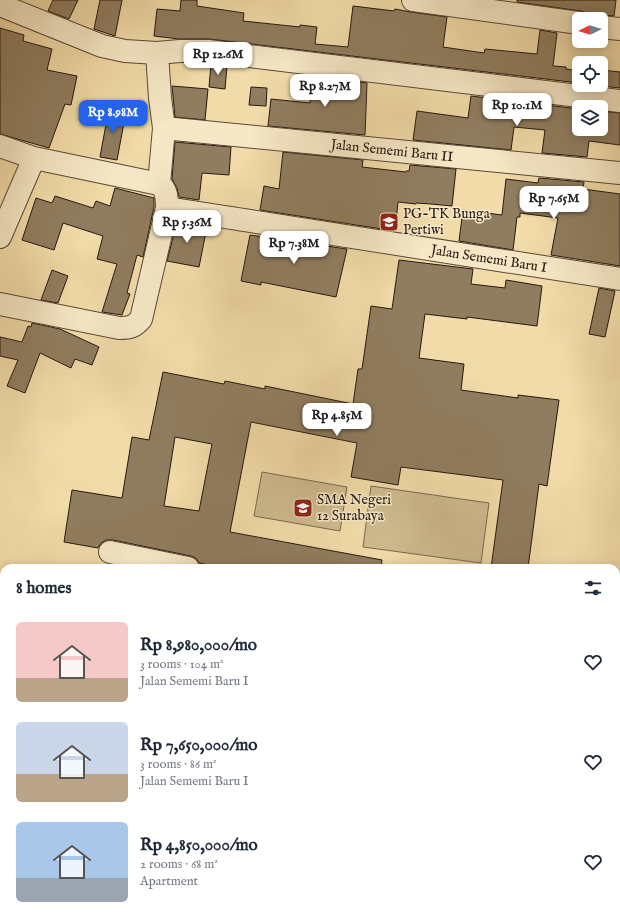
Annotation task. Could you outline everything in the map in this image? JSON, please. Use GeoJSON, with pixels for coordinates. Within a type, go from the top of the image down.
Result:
{"type":"FeatureCollection","features":[{"type":"Feature","properties":{"kind":"street"},"geometry":{"type":"LineString","coordinates":[[413,0],[572,23]]}},
{"type":"Feature","properties":{"kind":"street"},"geometry":{"type":"LineString","coordinates":[[0,5],[102,46],[125,51],[157,53],[208,51],[620,101]]}},
{"type":"Feature","properties":{"kind":"street"},"geometry":{"type":"LineString","coordinates":[[608,28],[620,29]]}},
{"type":"Feature","properties":{"kind":"street"},"geometry":{"type":"LineString","coordinates":[[157,53],[164,128],[159,184]]}},
{"type":"Feature","properties":{"kind":"street","name":"Jalan Sememi Baru II"},"geometry":{"type":"LineString","coordinates":[[164,128],[620,173]]}},
{"type":"Feature","properties":{"kind":"street"},"geometry":{"type":"LineString","coordinates":[[0,146],[34,158],[159,184],[166,192],[167,208],[141,319],[136,325],[129,328],[119,328],[0,304]]}},
{"type":"Feature","properties":{"kind":"street"},"geometry":{"type":"LineString","coordinates":[[0,237],[34,158]]}},
{"type":"Feature","properties":{"kind":"street","name":"Jalan Sememi Baru I"},"geometry":{"type":"LineString","coordinates":[[167,208],[620,279]]}},
{"type":"Feature","properties":{"kind":"street"},"geometry":{"type":"LineString","coordinates":[[110,552],[168,564]]}},
{"type":"Feature","properties":{"kind":"shaded area"},"geometry":{"type":"Polygon","coordinates":[[[262,472],[347,487],[340,531],[254,516],[262,472]]]}},
{"type":"Feature","properties":{"kind":"shaded area"},"geometry":{"type":"Polygon","coordinates":[[[371,486],[489,503],[481,563],[363,547],[371,486]]]}},
{"type":"Feature","properties":{"kind":"building"},"geometry":{"type":"Polygon","coordinates":[[[53,0],[78,0],[69,19],[48,11],[53,0]]]}},
{"type":"Feature","properties":{"kind":"building"},"geometry":{"type":"Polygon","coordinates":[[[100,0],[122,0],[115,36],[94,29],[100,0]]]}},
{"type":"Feature","properties":{"kind":"building"},"geometry":{"type":"Polygon","coordinates":[[[181,0],[197,0],[197,6],[244,13],[243,21],[300,27],[300,25],[317,27],[315,44],[348,47],[353,6],[394,11],[395,9],[447,17],[443,47],[484,53],[485,49],[537,54],[540,30],[557,33],[553,66],[566,67],[566,69],[572,70],[572,82],[209,39],[179,39],[154,36],[157,9],[180,11],[181,0]]]}},
{"type":"Feature","properties":{"kind":"building"},"geometry":{"type":"Polygon","coordinates":[[[517,0],[616,0],[614,16],[608,16],[608,12],[584,12],[517,2],[517,0]]]}},
{"type":"Feature","properties":{"kind":"building"},"geometry":{"type":"Polygon","coordinates":[[[0,28],[24,35],[23,41],[52,49],[47,70],[77,76],[71,105],[65,104],[49,148],[0,134],[0,28]]]}},
{"type":"Feature","properties":{"kind":"building"},"geometry":{"type":"Polygon","coordinates":[[[211,64],[227,66],[225,89],[209,87],[211,64]]]}},
{"type":"Feature","properties":{"kind":"building"},"geometry":{"type":"Polygon","coordinates":[[[608,71],[620,72],[620,88],[608,87],[608,71]]]}},
{"type":"Feature","properties":{"kind":"building"},"geometry":{"type":"Polygon","coordinates":[[[312,76],[367,83],[365,135],[268,126],[271,99],[310,103],[312,76]]]}},
{"type":"Feature","properties":{"kind":"building"},"geometry":{"type":"Polygon","coordinates":[[[172,86],[208,89],[205,120],[175,117],[172,86]]]}},
{"type":"Feature","properties":{"kind":"building"},"geometry":{"type":"Polygon","coordinates":[[[251,87],[267,88],[266,106],[249,105],[251,87]]]}},
{"type":"Feature","properties":{"kind":"building"},"geometry":{"type":"Polygon","coordinates":[[[471,96],[572,108],[572,136],[608,136],[608,112],[620,113],[620,145],[589,141],[587,157],[542,153],[545,130],[514,127],[511,150],[413,140],[417,111],[468,118],[471,96]]]}},
{"type":"Feature","properties":{"kind":"building"},"geometry":{"type":"Polygon","coordinates":[[[109,108],[126,112],[117,160],[100,157],[109,108]]]}},
{"type":"Feature","properties":{"kind":"building"},"geometry":{"type":"Polygon","coordinates":[[[175,142],[231,147],[229,175],[202,173],[199,200],[179,197],[177,188],[172,179],[175,142]]]}},
{"type":"Feature","properties":{"kind":"building"},"geometry":{"type":"Polygon","coordinates":[[[283,152],[363,160],[362,167],[406,172],[409,171],[410,165],[456,169],[452,206],[398,202],[395,231],[260,210],[264,186],[279,189],[283,152]]]}},
{"type":"Feature","properties":{"kind":"building"},"geometry":{"type":"Polygon","coordinates":[[[539,178],[584,182],[583,189],[620,194],[620,266],[551,255],[558,218],[520,213],[520,217],[517,217],[513,250],[459,241],[463,210],[502,215],[506,179],[538,183],[539,178]]]}},
{"type":"Feature","properties":{"kind":"building"},"geometry":{"type":"Polygon","coordinates":[[[115,188],[154,198],[154,207],[143,257],[137,255],[127,293],[130,294],[122,315],[102,312],[117,264],[97,259],[103,236],[63,223],[54,250],[22,240],[36,198],[52,203],[55,196],[93,208],[96,201],[110,206],[115,188]]]}},
{"type":"Feature","properties":{"kind":"building"},"geometry":{"type":"Polygon","coordinates":[[[177,222],[207,227],[199,267],[167,261],[177,222]]]}},
{"type":"Feature","properties":{"kind":"building"},"geometry":{"type":"Polygon","coordinates":[[[250,235],[347,249],[336,297],[261,282],[261,285],[241,281],[250,235]]]}},
{"type":"Feature","properties":{"kind":"building"},"geometry":{"type":"Polygon","coordinates":[[[399,260],[473,269],[471,284],[505,288],[506,280],[542,286],[537,326],[467,317],[467,319],[425,314],[419,358],[464,364],[461,390],[518,398],[518,395],[559,400],[547,486],[539,484],[529,564],[492,564],[503,480],[401,467],[398,485],[351,477],[357,443],[251,422],[230,532],[382,560],[382,564],[204,564],[199,563],[196,558],[191,556],[113,540],[106,540],[101,543],[98,548],[64,542],[72,490],[122,498],[132,437],[149,440],[163,372],[224,384],[225,381],[265,389],[265,386],[353,404],[358,369],[362,369],[371,306],[392,309],[399,260]],[[175,437],[164,506],[199,511],[212,444],[175,437]]]}},
{"type":"Feature","properties":{"kind":"building"},"geometry":{"type":"Polygon","coordinates":[[[52,270],[68,276],[58,303],[41,300],[52,270]]]}},
{"type":"Feature","properties":{"kind":"building"},"geometry":{"type":"Polygon","coordinates":[[[599,288],[615,291],[605,337],[589,334],[599,288]]]}},
{"type":"Feature","properties":{"kind":"building"},"geometry":{"type":"Polygon","coordinates":[[[32,323],[60,329],[99,347],[92,365],[75,359],[71,368],[40,353],[25,393],[7,386],[18,360],[0,356],[0,337],[22,342],[28,326],[31,327],[32,323]]]}},
{"type":"Feature","properties":{"kind":"place","name":"PG-TK Bunga Pertiwi"},"geometry":{"type":"Point","coordinates":[389,222]}},
{"type":"Feature","properties":{"kind":"place","name":"SMA Negeri 12 Surabaya"},"geometry":{"type":"Point","coordinates":[303,508]}}]}
